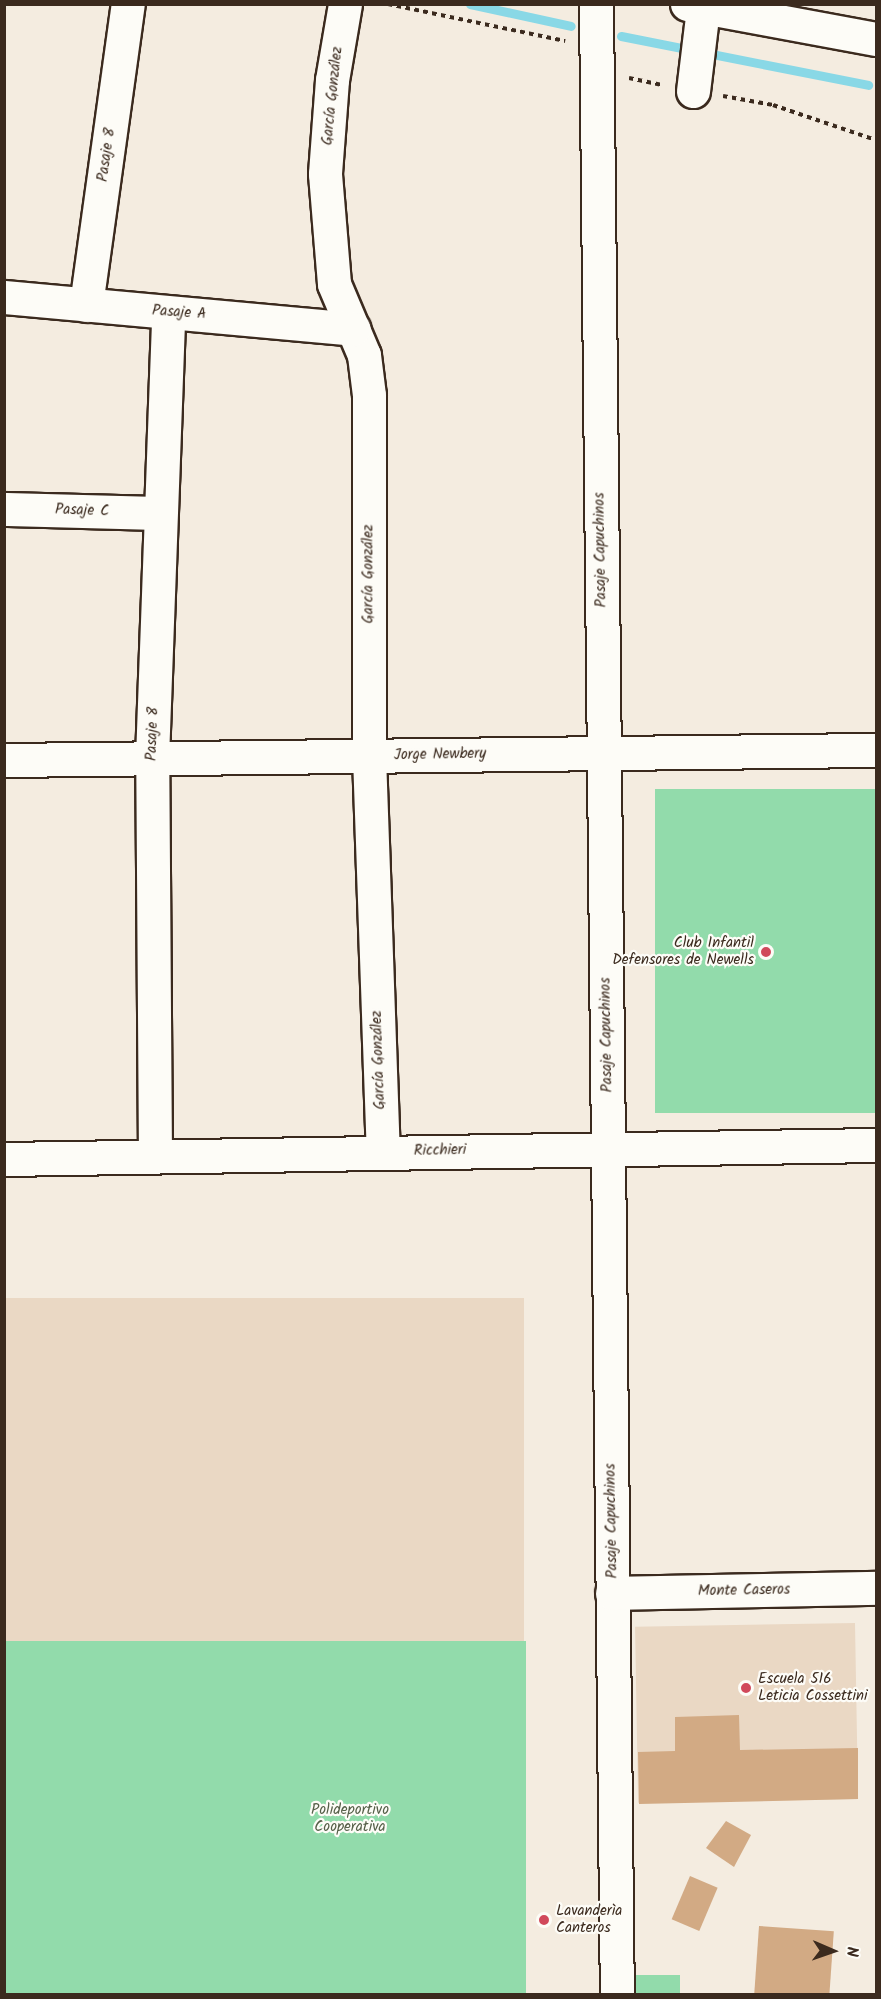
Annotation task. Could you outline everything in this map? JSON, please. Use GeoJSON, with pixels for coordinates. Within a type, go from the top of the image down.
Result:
{"type":"FeatureCollection","features":[{"type":"Feature","properties":{"kind":"street","name":"Pasaje 8"},"geometry":{"type":"LineString","coordinates":[[86,305],[128,4]]}},
{"type":"Feature","properties":{"kind":"street","name":"García González"},"geometry":{"type":"LineString","coordinates":[[345,4],[332,80],[325,174],[334,284],[354,329],[369,395],[369,756],[383,1152]]}},
{"type":"Feature","properties":{"kind":"street","name":"Pasaje Capuchinos"},"geometry":{"type":"LineString","coordinates":[[596,4],[616,1995]]}},
{"type":"Feature","properties":{"kind":"street"},"geometry":{"type":"LineString","coordinates":[[697,65],[695,6],[876,39]]}},
{"type":"Feature","properties":{"kind":"street","name":"Pasaje A"},"geometry":{"type":"LineString","coordinates":[[4,297],[354,329]]}},
{"type":"Feature","properties":{"kind":"street","name":"Pasaje 8"},"geometry":{"type":"LineString","coordinates":[[155,1156],[152,758],[168,313]]}},
{"type":"Feature","properties":{"kind":"street","name":"Pasaje C"},"geometry":{"type":"LineString","coordinates":[[4,509],[160,513]]}},
{"type":"Feature","properties":{"kind":"street","name":"Jorge Newbery"},"geometry":{"type":"LineString","coordinates":[[4,760],[876,750]]}},
{"type":"Feature","properties":{"kind":"street","name":"Ricchieri"},"geometry":{"type":"LineString","coordinates":[[4,1159],[876,1144]]}},
{"type":"Feature","properties":{"kind":"street","name":"Monte Caseros"},"geometry":{"type":"LineString","coordinates":[[612,1593],[876,1588]]}},
{"type":"Feature","properties":{"kind":"path"},"geometry":{"type":"LineString","coordinates":[[388,4],[407,12],[564,40],[597,72],[697,65],[773,105],[876,140]]}},
{"type":"Feature","properties":{"kind":"shaded area"},"geometry":{"type":"Polygon","coordinates":[[[5,1298],[524,1298],[524,1641],[5,1641],[5,1298]]]}},
{"type":"Feature","properties":{"kind":"shaded area","name":"Escuela 516 Leticia Cossettini"},"geometry":{"type":"Polygon","coordinates":[[[855,1623],[858,1799],[638,1803],[635,1627],[855,1623]]]}},
{"type":"Feature","properties":{"kind":"green space","name":"Club Infantil Defensores de Newells"},"geometry":{"type":"Polygon","coordinates":[[[655,789],[876,789],[876,1113],[655,1113],[655,789]]]}},
{"type":"Feature","properties":{"kind":"green space","name":"Polideportivo Cooperativa"},"geometry":{"type":"Polygon","coordinates":[[[5,1641],[526,1641],[526,1994],[5,1994],[5,1641]]]}},
{"type":"Feature","properties":{"kind":"green space"},"geometry":{"type":"Polygon","coordinates":[[[627,1975],[680,1975],[680,1994],[627,1994],[627,1975]]]}},
{"type":"Feature","properties":{"kind":"building"},"geometry":{"type":"Polygon","coordinates":[[[739,1715],[740,1750],[858,1748],[858,1799],[639,1804],[638,1752],[675,1751],[675,1717],[739,1715]]]}},
{"type":"Feature","properties":{"kind":"building"},"geometry":{"type":"Polygon","coordinates":[[[726,1821],[751,1835],[734,1867],[706,1848],[726,1821]]]}},
{"type":"Feature","properties":{"kind":"building"},"geometry":{"type":"Polygon","coordinates":[[[690,1876],[718,1888],[699,1931],[672,1919],[690,1876]]]}},
{"type":"Feature","properties":{"kind":"building"},"geometry":{"type":"Polygon","coordinates":[[[759,1926],[834,1931],[829,1994],[754,1994],[759,1926]]]}},
{"type":"Feature","properties":{"kind":"waterway"},"geometry":{"type":"LineString","coordinates":[[470,4],[571,26]]}},
{"type":"Feature","properties":{"kind":"waterway"},"geometry":{"type":"LineString","coordinates":[[621,36],[868,85]]}},
{"type":"Feature","properties":{"kind":"place","name":"Club Infantil Defensores de Newells"},"geometry":{"type":"Point","coordinates":[766,952]}},
{"type":"Feature","properties":{"kind":"place","name":"Escuela 516 Leticia Cossettini"},"geometry":{"type":"Point","coordinates":[746,1688]}},
{"type":"Feature","properties":{"kind":"place","name":"Lavanderìa Canteros"},"geometry":{"type":"Point","coordinates":[544,1920]}}]}
